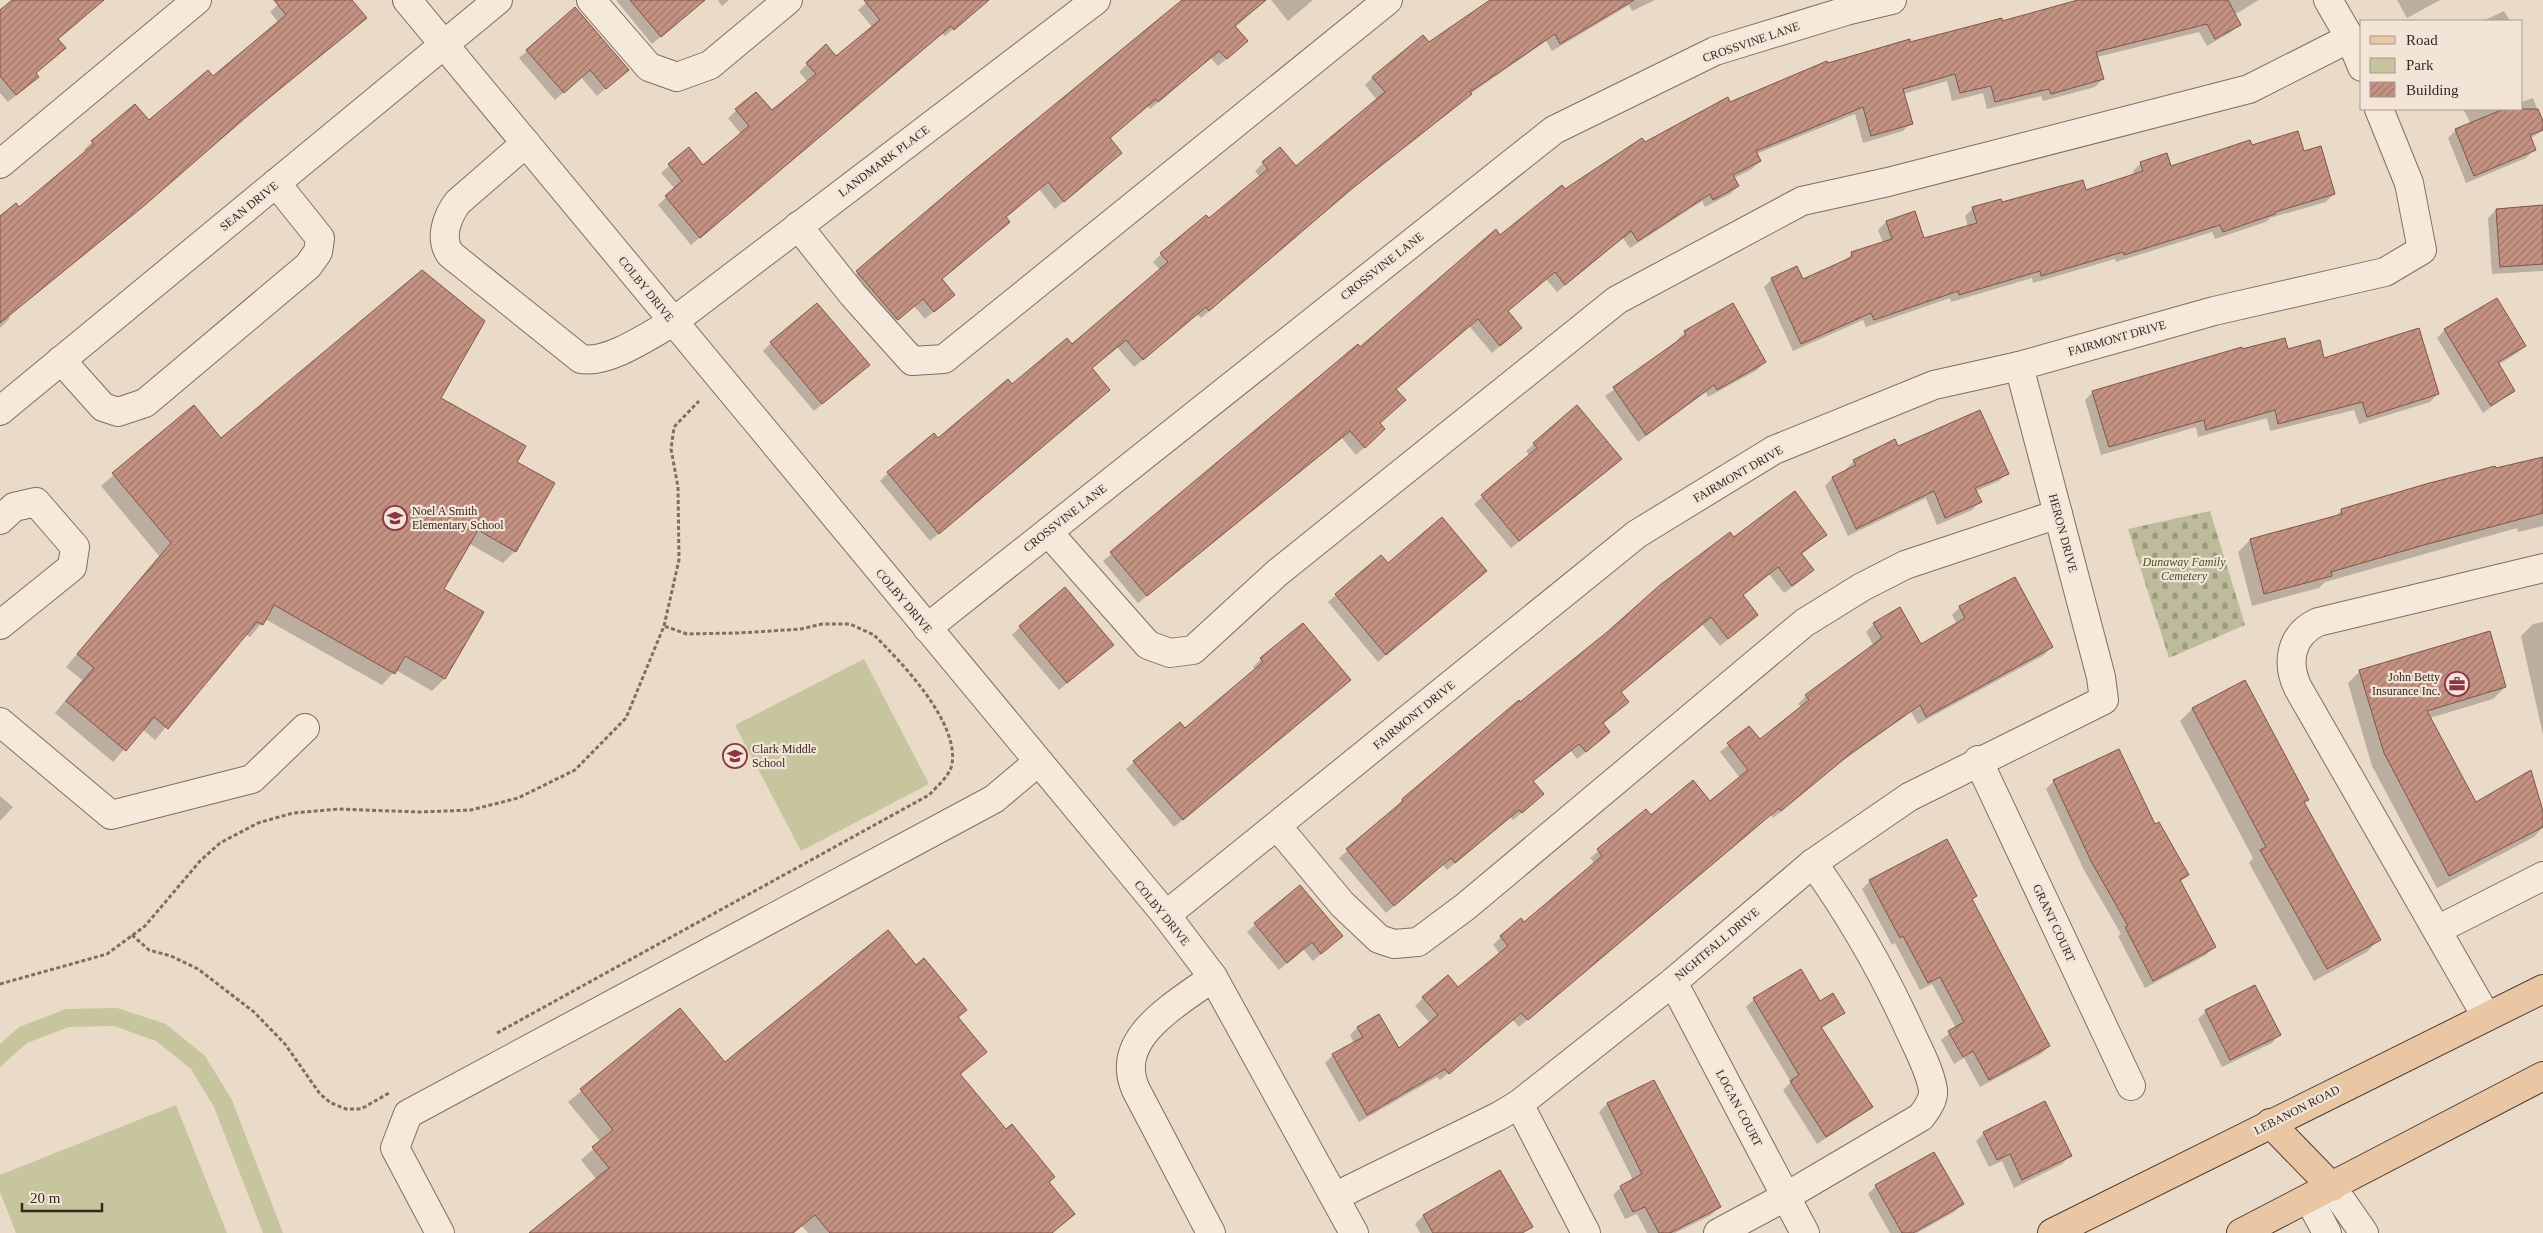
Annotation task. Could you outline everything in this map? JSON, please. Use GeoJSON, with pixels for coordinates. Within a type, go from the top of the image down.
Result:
{"type":"FeatureCollection","features":[{"type":"Feature","properties":{"kind":"main road","name":"LEBANON ROAD"},"geometry":{"type":"LineString","coordinates":[[2052,1233],[2543,989]]}},
{"type":"Feature","properties":{"kind":"main road"},"geometry":{"type":"LineString","coordinates":[[2241,1233],[2543,1076]]}},
{"type":"Feature","properties":{"kind":"main road"},"geometry":{"type":"LineString","coordinates":[[2270,1123],[2321,1193]]}},
{"type":"Feature","properties":{"kind":"street"},"geometry":{"type":"LineString","coordinates":[[0,164],[197,0]]}},
{"type":"Feature","properties":{"kind":"street","name":"COLBY DRIVE"},"geometry":{"type":"LineString","coordinates":[[407,0],[1166,915],[1213,977],[1336,1196],[1354,1233]]}},
{"type":"Feature","properties":{"kind":"street","name":"SEAN DRIVE"},"geometry":{"type":"LineString","coordinates":[[0,411],[498,0]]}},
{"type":"Feature","properties":{"kind":"street"},"geometry":{"type":"LineString","coordinates":[[591,0],[649,67],[677,77],[710,65],[788,0]]}},
{"type":"Feature","properties":{"kind":"street","name":"LANDMARK PLACE"},"geometry":{"type":"LineString","coordinates":[[526,143],[458,202],[450,212],[445,243],[450,254],[581,359],[590,361],[602,358],[646,338],[673,322],[1096,0]]}},
{"type":"Feature","properties":{"kind":"street"},"geometry":{"type":"LineString","coordinates":[[798,226],[853,296],[912,361],[944,359],[1388,0]]}},
{"type":"Feature","properties":{"kind":"street","name":"CROSSVINE LANE"},"geometry":{"type":"LineString","coordinates":[[927,628],[1554,130],[1715,51],[1846,11],[1892,0]]}},
{"type":"Feature","properties":{"kind":"street"},"geometry":{"type":"LineString","coordinates":[[2328,0],[2350,38],[2360,61]]}},
{"type":"Feature","properties":{"kind":"street"},"geometry":{"type":"LineString","coordinates":[[1048,532],[1148,645],[1170,653],[1193,650],[1277,574],[1617,300],[1793,206],[1802,202],[1888,182],[2248,89],[2350,38]]}},
{"type":"Feature","properties":{"kind":"street","name":"FAIRMONT DRIVE"},"geometry":{"type":"LineString","coordinates":[[1166,915],[1637,534],[1774,450],[1934,385],[2019,366],[2214,311],[2385,272],[2422,250],[2409,183],[2379,110]]}},
{"type":"Feature","properties":{"kind":"street"},"geometry":{"type":"LineString","coordinates":[[61,360],[103,407],[118,412],[145,403],[308,266],[318,252],[320,238],[276,184]]}},
{"type":"Feature","properties":{"kind":"street","name":"HERON DRIVE"},"geometry":{"type":"LineString","coordinates":[[2019,366],[2101,677],[2104,700]]}},
{"type":"Feature","properties":{"kind":"street"},"geometry":{"type":"LineString","coordinates":[[0,520],[14,507],[36,502],[75,547],[72,567],[0,625]]}},
{"type":"Feature","properties":{"kind":"street"},"geometry":{"type":"LineString","coordinates":[[1277,826],[1342,904],[1379,939],[1394,944],[1418,942],[1465,907],[1804,623],[1862,587],[1905,565],[2058,514]]}},
{"type":"Feature","properties":{"kind":"street"},"geometry":{"type":"LineString","coordinates":[[2486,1016],[2298,688],[2291,671],[2293,649],[2304,631],[2318,622],[2543,568]]}},
{"type":"Feature","properties":{"kind":"street","name":"NIGHTFALL DRIVE"},"geometry":{"type":"LineString","coordinates":[[1336,1196],[1499,1116],[1519,1104],[1673,982],[1813,863],[1909,796],[1978,760],[2104,700]]}},
{"type":"Feature","properties":{"kind":"street"},"geometry":{"type":"LineString","coordinates":[[0,722],[111,815],[252,780],[305,728]]}},
{"type":"Feature","properties":{"kind":"street","name":"GRANT COURT"},"geometry":{"type":"LineString","coordinates":[[1978,760],[2131,1086]]}},
{"type":"Feature","properties":{"kind":"street"},"geometry":{"type":"LineString","coordinates":[[440,1233],[395,1148],[408,1114],[994,799],[1038,762]]}},
{"type":"Feature","properties":{"kind":"street"},"geometry":{"type":"LineString","coordinates":[[1718,1233],[1785,1197],[1922,1117],[1930,1105],[1933,1091],[1918,1048],[1889,986],[1864,940],[1813,863]]}},
{"type":"Feature","properties":{"kind":"street"},"geometry":{"type":"LineString","coordinates":[[2437,930],[2543,876]]}},
{"type":"Feature","properties":{"kind":"street"},"geometry":{"type":"LineString","coordinates":[[1211,1233],[1136,1090],[1131,1079],[1130,1067],[1132,1056],[1141,1035],[1213,977]]}},
{"type":"Feature","properties":{"kind":"street","name":"LOGAN COURT"},"geometry":{"type":"LineString","coordinates":[[1673,982],[1805,1233]]}},
{"type":"Feature","properties":{"kind":"street"},"geometry":{"type":"LineString","coordinates":[[1519,1104],[1586,1233]]}},
{"type":"Feature","properties":{"kind":"street"},"geometry":{"type":"LineString","coordinates":[[2321,1193],[2327,1233]]}},
{"type":"Feature","properties":{"kind":"street"},"geometry":{"type":"LineString","coordinates":[[2321,1193],[2364,1233]]}},
{"type":"Feature","properties":{"kind":"path"},"geometry":{"type":"LineString","coordinates":[[0,984],[107,954],[146,926],[200,861],[220,843],[258,823],[293,813],[339,809],[419,812],[471,810],[518,798],[575,770],[626,718],[664,626],[679,560],[678,487],[671,449],[674,427],[699,401]]}},
{"type":"Feature","properties":{"kind":"path"},"geometry":{"type":"LineString","coordinates":[[495,1034],[929,795],[952,765],[951,738],[913,675],[874,635],[850,624],[822,624],[801,629],[740,633],[687,634],[664,626]]}},
{"type":"Feature","properties":{"kind":"path"},"geometry":{"type":"LineString","coordinates":[[132,935],[149,950],[171,956],[198,969],[254,1012],[285,1044],[320,1094],[332,1104],[346,1109],[361,1109],[392,1092]]}},
{"type":"Feature","properties":{"kind":"green space","name":"Dunaway Family Cemetery"},"geometry":{"type":"Polygon","coordinates":[[[2210,511],[2245,625],[2169,658],[2128,529],[2210,511]]]}},
{"type":"Feature","properties":{"kind":"green space"},"geometry":{"type":"Polygon","coordinates":[[[864,659],[929,784],[801,851],[735,725],[864,659]]]}},
{"type":"Feature","properties":{"kind":"green space"},"geometry":{"type":"Polygon","coordinates":[[[117,1008],[166,1024],[205,1056],[232,1100],[283,1233],[263,1233],[214,1107],[191,1069],[156,1041],[114,1026],[69,1027],[27,1043],[0,1067],[0,1044],[19,1027],[66,1009],[117,1008]]]}},
{"type":"Feature","properties":{"kind":"green space"},"geometry":{"type":"Polygon","coordinates":[[[176,1105],[227,1233],[16,1233],[0,1192],[0,1175],[176,1105]]]}},
{"type":"Feature","properties":{"kind":"building"},"geometry":{"type":"Polygon","coordinates":[[[12,0],[104,0],[58,39],[66,48],[36,73],[39,77],[16,95],[0,76],[0,10],[12,0]]]}},
{"type":"Feature","properties":{"kind":"building"},"geometry":{"type":"Polygon","coordinates":[[[274,0],[352,0],[367,18],[260,105],[145,205],[0,323],[0,216],[16,203],[19,207],[94,144],[91,141],[135,104],[149,120],[208,70],[213,76],[286,15],[274,0]]]}},
{"type":"Feature","properties":{"kind":"building"},"geometry":{"type":"Polygon","coordinates":[[[630,0],[705,0],[661,37],[630,0]]]}},
{"type":"Feature","properties":{"kind":"building"},"geometry":{"type":"Polygon","coordinates":[[[864,0],[989,0],[954,30],[951,26],[700,238],[665,196],[682,181],[668,164],[689,147],[703,165],[749,126],[735,109],[756,92],[772,110],[816,74],[806,63],[826,44],[836,56],[880,20],[864,0]]]}},
{"type":"Feature","properties":{"kind":"building"},"geometry":{"type":"Polygon","coordinates":[[[1182,0],[1266,0],[1235,26],[1248,41],[1227,59],[1219,51],[1158,102],[1156,99],[1110,138],[1122,153],[1064,202],[1048,182],[1006,217],[1010,222],[942,279],[955,295],[934,312],[923,299],[898,320],[856,271],[970,174],[1182,0]]]}},
{"type":"Feature","properties":{"kind":"building"},"geometry":{"type":"Polygon","coordinates":[[[1490,0],[1634,0],[1560,44],[1555,34],[1470,92],[1472,94],[1354,187],[1209,311],[1206,307],[1143,360],[1126,340],[1092,368],[1110,390],[939,534],[887,472],[934,433],[938,438],[1008,379],[1012,384],[1067,338],[1072,344],[1168,262],[1160,253],[1206,215],[1209,218],[1268,169],[1262,162],[1280,147],[1296,166],[1385,92],[1372,77],[1423,35],[1429,42],[1490,0]]]}},
{"type":"Feature","properties":{"kind":"building"},"geometry":{"type":"Polygon","coordinates":[[[2078,0],[2228,0],[2241,25],[2215,39],[2207,24],[2096,52],[2104,79],[2051,94],[2049,89],[1995,102],[1991,86],[1960,93],[1955,74],[1903,89],[1913,124],[1871,136],[1863,107],[1756,151],[1761,161],[1733,175],[1739,186],[1713,200],[1710,194],[1638,241],[1631,231],[1565,285],[1555,272],[1508,311],[1522,328],[1500,346],[1478,319],[1396,389],[1406,400],[1380,423],[1385,429],[1365,448],[1350,431],[1147,596],[1110,552],[1358,344],[1360,347],[1496,229],[1500,235],[1562,185],[1565,189],[1642,138],[1645,142],[1728,97],[1730,102],[1827,61],[1828,63],[1910,39],[1910,42],[2002,18],[2002,21],[2078,0]]]}},
{"type":"Feature","properties":{"kind":"building"},"geometry":{"type":"Polygon","coordinates":[[[575,7],[629,70],[606,89],[590,70],[564,93],[526,50],[575,7]]]}},
{"type":"Feature","properties":{"kind":"building"},"geometry":{"type":"Polygon","coordinates":[[[2538,109],[2543,121],[2543,130],[2530,135],[2536,150],[2474,176],[2455,129],[2502,110],[2538,109]]]}},
{"type":"Feature","properties":{"kind":"building"},"geometry":{"type":"Polygon","coordinates":[[[2298,131],[2304,151],[2321,146],[2335,194],[2275,212],[2275,214],[2223,232],[2220,225],[2124,255],[2123,252],[2041,276],[2040,271],[1959,295],[1958,291],[1874,320],[1871,313],[1801,344],[1771,278],[1797,266],[1803,279],[1852,257],[1851,252],[1892,239],[1886,221],[1915,211],[1924,238],[1977,223],[1972,207],[2001,199],[2002,202],[2083,180],[2086,190],[2143,171],[2140,162],[2167,153],[2171,166],[2250,140],[2252,145],[2298,131]]]}},
{"type":"Feature","properties":{"kind":"building"},"geometry":{"type":"Polygon","coordinates":[[[2543,205],[2543,264],[2500,267],[2496,209],[2543,205]]]}},
{"type":"Feature","properties":{"kind":"building"},"geometry":{"type":"Polygon","coordinates":[[[422,270],[485,321],[441,398],[526,446],[517,462],[555,483],[516,552],[478,530],[444,589],[484,612],[445,679],[405,656],[395,674],[274,605],[263,625],[257,622],[168,729],[154,717],[126,751],[66,701],[94,668],[77,654],[171,543],[112,473],[194,405],[221,438],[422,270]]]}},
{"type":"Feature","properties":{"kind":"building"},"geometry":{"type":"Polygon","coordinates":[[[2497,298],[2526,346],[2498,362],[2515,391],[2491,406],[2444,329],[2497,298]]]}},
{"type":"Feature","properties":{"kind":"building"},"geometry":{"type":"Polygon","coordinates":[[[817,303],[870,365],[822,404],[770,342],[817,303]]]}},
{"type":"Feature","properties":{"kind":"building"},"geometry":{"type":"Polygon","coordinates":[[[1733,303],[1766,362],[1717,390],[1714,385],[1646,435],[1613,387],[1686,335],[1684,331],[1733,303]]]}},
{"type":"Feature","properties":{"kind":"building"},"geometry":{"type":"Polygon","coordinates":[[[2419,328],[2439,394],[2367,417],[2362,402],[2278,424],[2275,410],[2206,430],[2204,420],[2109,447],[2092,391],[2242,347],[2242,349],[2285,338],[2288,349],[2320,340],[2324,358],[2419,328]]]}},
{"type":"Feature","properties":{"kind":"building"},"geometry":{"type":"Polygon","coordinates":[[[1577,405],[1622,459],[1519,541],[1481,495],[1537,448],[1533,443],[1577,405]]]}},
{"type":"Feature","properties":{"kind":"building"},"geometry":{"type":"Polygon","coordinates":[[[1980,410],[2009,474],[1975,488],[1982,502],[1945,518],[1934,491],[1856,529],[1832,477],[1856,465],[1853,460],[1895,439],[1898,446],[1980,410]]]}},
{"type":"Feature","properties":{"kind":"building"},"geometry":{"type":"Polygon","coordinates":[[[2543,457],[2543,513],[2331,572],[2332,576],[2264,594],[2250,539],[2342,514],[2341,509],[2426,484],[2495,466],[2496,468],[2543,457]]]}},
{"type":"Feature","properties":{"kind":"building"},"geometry":{"type":"Polygon","coordinates":[[[1795,491],[1827,535],[1801,553],[1814,570],[1792,586],[1778,567],[1743,595],[1758,615],[1728,639],[1711,617],[1621,692],[1629,702],[1603,723],[1610,732],[1586,752],[1579,744],[1533,781],[1544,794],[1522,813],[1519,810],[1455,863],[1451,858],[1394,906],[1346,849],[1519,700],[1520,702],[1606,633],[1660,585],[1730,532],[1734,537],[1795,491]]]}},
{"type":"Feature","properties":{"kind":"building"},"geometry":{"type":"Polygon","coordinates":[[[1442,517],[1487,571],[1386,655],[1335,594],[1381,555],[1388,563],[1442,517]]]}},
{"type":"Feature","properties":{"kind":"building"},"geometry":{"type":"Polygon","coordinates":[[[2015,577],[2053,647],[1926,717],[1920,705],[1850,754],[1781,811],[1779,808],[1528,1020],[1521,1013],[1449,1074],[1445,1069],[1367,1115],[1332,1054],[1363,1037],[1357,1027],[1379,1014],[1399,1048],[1438,1015],[1422,997],[1448,975],[1458,987],[1508,946],[1500,936],[1521,918],[1524,922],[1602,856],[1597,849],[1646,809],[1651,815],[1693,780],[1710,801],[1748,770],[1727,743],[1749,726],[1760,739],[1809,700],[1805,695],[1882,638],[1873,623],[1900,607],[1921,644],[1965,618],[1959,606],[2015,577]]]}},
{"type":"Feature","properties":{"kind":"building"},"geometry":{"type":"Polygon","coordinates":[[[1065,587],[1114,645],[1067,683],[1019,626],[1065,587]]]}},
{"type":"Feature","properties":{"kind":"building"},"geometry":{"type":"Polygon","coordinates":[[[1303,623],[1351,680],[1183,820],[1133,761],[1180,722],[1185,728],[1263,662],[1260,658],[1303,623]]]}},
{"type":"Feature","properties":{"kind":"building"},"geometry":{"type":"Polygon","coordinates":[[[2490,631],[2506,687],[2427,711],[2476,802],[2531,770],[2543,811],[2543,827],[2449,876],[2384,753],[2359,670],[2490,631]]]}},
{"type":"Feature","properties":{"kind":"building"},"geometry":{"type":"Polygon","coordinates":[[[2245,680],[2309,800],[2304,802],[2381,940],[2327,969],[2260,850],[2266,847],[2192,708],[2245,680]]]}},
{"type":"Feature","properties":{"kind":"building"},"geometry":{"type":"Polygon","coordinates":[[[2119,749],[2155,824],[2159,822],[2189,875],[2180,880],[2216,947],[2153,981],[2125,927],[2128,926],[2091,861],[2053,780],[2119,749]]]}},
{"type":"Feature","properties":{"kind":"building"},"geometry":{"type":"Polygon","coordinates":[[[1947,839],[1977,896],[1972,899],[2050,1046],[1989,1080],[1973,1051],[1963,1057],[1948,1031],[1964,1022],[1940,977],[1928,983],[1903,936],[1900,938],[1869,880],[1947,839]]]}},
{"type":"Feature","properties":{"kind":"building"},"geometry":{"type":"Polygon","coordinates":[[[1300,885],[1343,936],[1321,954],[1312,942],[1287,963],[1254,923],[1300,885]]]}},
{"type":"Feature","properties":{"kind":"building"},"geometry":{"type":"Polygon","coordinates":[[[888,930],[916,965],[924,958],[967,1010],[958,1017],[987,1052],[960,1074],[1006,1129],[1012,1124],[1055,1177],[1049,1182],[1075,1214],[1052,1233],[830,1233],[815,1215],[793,1233],[529,1233],[609,1168],[592,1147],[613,1130],[580,1089],[680,1008],[725,1062],[888,930]]]}},
{"type":"Feature","properties":{"kind":"building"},"geometry":{"type":"Polygon","coordinates":[[[1801,969],[1820,1001],[1833,993],[1845,1013],[1821,1027],[1873,1107],[1826,1137],[1790,1081],[1799,1075],[1753,998],[1801,969]]]}},
{"type":"Feature","properties":{"kind":"building"},"geometry":{"type":"Polygon","coordinates":[[[2255,985],[2281,1035],[2230,1060],[2205,1010],[2255,985]]]}},
{"type":"Feature","properties":{"kind":"building"},"geometry":{"type":"Polygon","coordinates":[[[1654,1080],[1721,1207],[1670,1233],[1659,1233],[1645,1207],[1633,1212],[1620,1186],[1642,1174],[1607,1103],[1654,1080]]]}},
{"type":"Feature","properties":{"kind":"building"},"geometry":{"type":"Polygon","coordinates":[[[2045,1101],[2072,1156],[2022,1180],[2010,1154],[1997,1160],[1983,1132],[2045,1101]]]}},
{"type":"Feature","properties":{"kind":"building"},"geometry":{"type":"Polygon","coordinates":[[[1934,1152],[1964,1204],[1913,1233],[1902,1233],[1875,1185],[1934,1152]]]}},
{"type":"Feature","properties":{"kind":"building"},"geometry":{"type":"Polygon","coordinates":[[[1500,1170],[1533,1227],[1522,1233],[1433,1233],[1423,1215],[1500,1170]]]}},
{"type":"Feature","properties":{"kind":"place","name":"Noel A Smith Elementary School"},"geometry":{"type":"Point","coordinates":[395,518]}},
{"type":"Feature","properties":{"kind":"place","name":"John Betty Insurance Inc."},"geometry":{"type":"Point","coordinates":[2457,684]}},
{"type":"Feature","properties":{"kind":"place","name":"Clark Middle School"},"geometry":{"type":"Point","coordinates":[735,756]}}]}
